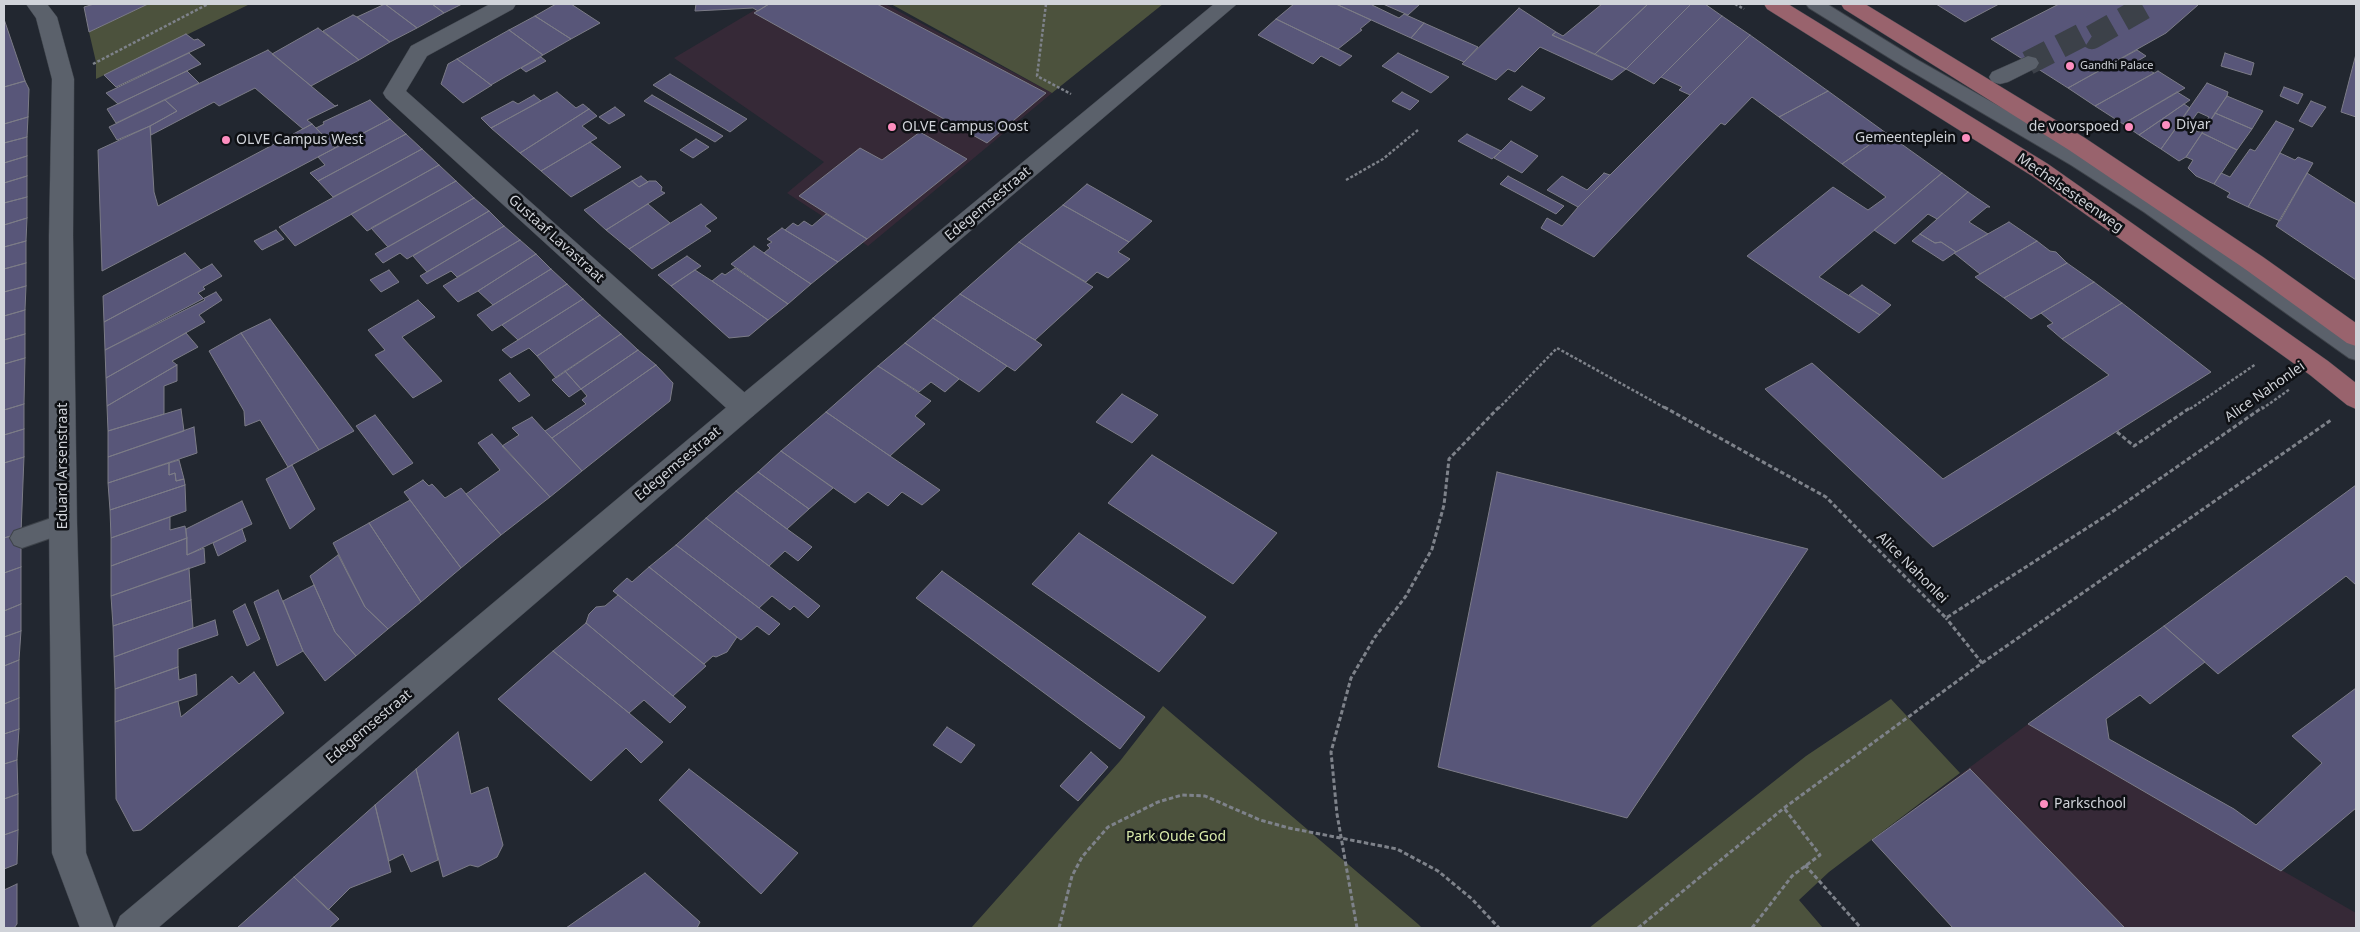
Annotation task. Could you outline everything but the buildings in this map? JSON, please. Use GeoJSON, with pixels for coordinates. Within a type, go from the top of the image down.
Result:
{"type":"FeatureCollection","features":[{"type":"Feature","properties":{"kind":"main road"},"geometry":{"type":"LineString","coordinates":[[1851,4],[2076,144],[2254,263],[2356,336]]}},
{"type":"Feature","properties":{"kind":"main road","name":"Mechelsesteenweg"},"geometry":{"type":"LineString","coordinates":[[1782,6],[2040,170],[2319,368],[2356,398]]}},
{"type":"Feature","properties":{"kind":"street","name":"Eduard Arsenstraat"},"geometry":{"type":"LineString","coordinates":[[36,4],[46,17],[63,79],[61,235],[63,524],[69,853],[97,928]]}},
{"type":"Feature","properties":{"kind":"street","name":"Gustaaf Lavastraat"},"geometry":{"type":"LineString","coordinates":[[506,4],[419,51],[394,93],[744,408]]}},
{"type":"Feature","properties":{"kind":"street","name":"Edegemsestraat"},"geometry":{"type":"LineString","coordinates":[[132,928],[744,408],[1227,4]]}},
{"type":"Feature","properties":{"kind":"street"},"geometry":{"type":"LineString","coordinates":[[2000,77],[2028,63]]}},
{"type":"Feature","properties":{"kind":"lane"},"geometry":{"type":"LineString","coordinates":[[1815,4],[1910,63],[2078,160],[2151,207],[2356,352]]}},
{"type":"Feature","properties":{"kind":"lane"},"geometry":{"type":"LineString","coordinates":[[22,538],[63,524]]}},
{"type":"Feature","properties":{"kind":"path"},"geometry":{"type":"LineString","coordinates":[[63,79],[208,4]]}},
{"type":"Feature","properties":{"kind":"path"},"geometry":{"type":"LineString","coordinates":[[1046,4],[1038,76],[1101,109]]}},
{"type":"Feature","properties":{"kind":"path"},"geometry":{"type":"LineString","coordinates":[[1346,180],[1384,159],[1418,130]]}},
{"type":"Feature","properties":{"kind":"path"},"geometry":{"type":"LineString","coordinates":[[2117,432],[2134,446],[2285,344]]}},
{"type":"Feature","properties":{"kind":"path","name":"Alice Nahonlei"},"geometry":{"type":"LineString","coordinates":[[1341,837],[1331,752],[1350,678],[1375,637],[1406,596],[1432,549],[1444,505],[1449,458],[1557,348],[1826,497],[1946,618],[2112,512],[2319,368]]}},
{"type":"Feature","properties":{"kind":"path"},"geometry":{"type":"LineString","coordinates":[[1638,928],[1784,808],[1982,663],[2332,420]]}},
{"type":"Feature","properties":{"kind":"path"},"geometry":{"type":"LineString","coordinates":[[1946,618],[1982,663]]}},
{"type":"Feature","properties":{"kind":"path"},"geometry":{"type":"LineString","coordinates":[[1059,928],[1072,876],[1082,857],[1108,827],[1158,802],[1182,795],[1205,796],[1260,820],[1289,828],[1397,849],[1438,871],[1472,899],[1499,928]]}},
{"type":"Feature","properties":{"kind":"path"},"geometry":{"type":"LineString","coordinates":[[1752,928],[1792,876],[1820,855],[1784,808]]}},
{"type":"Feature","properties":{"kind":"path"},"geometry":{"type":"LineString","coordinates":[[1341,837],[1357,928]]}},
{"type":"Feature","properties":{"kind":"path"},"geometry":{"type":"LineString","coordinates":[[1805,866],[1861,928]]}},
{"type":"Feature","properties":{"kind":"shaded area","name":"OLVE Campus Oost"},"geometry":{"type":"Polygon","coordinates":[[[765,4],[885,4],[1052,93],[868,246],[787,193],[824,162],[674,58],[765,4]]]}},
{"type":"Feature","properties":{"kind":"shaded area","name":"Parkschool"},"geometry":{"type":"Polygon","coordinates":[[[2028,724],[2356,913],[2356,928],[1953,928],[1872,840],[2028,724]]]}},
{"type":"Feature","properties":{"kind":"green space"},"geometry":{"type":"Polygon","coordinates":[[[148,4],[250,4],[96,79],[96,62],[89,32],[148,4]]]}},
{"type":"Feature","properties":{"kind":"green space"},"geometry":{"type":"Polygon","coordinates":[[[891,4],[1163,4],[1052,93],[891,4]]]}},
{"type":"Feature","properties":{"kind":"green space"},"geometry":{"type":"Polygon","coordinates":[[[1891,699],[1960,773],[1829,872],[1799,900],[1823,928],[1589,928],[1806,756],[1891,699]]]}},
{"type":"Feature","properties":{"kind":"green space","name":"Park Oude God"},"geometry":{"type":"Polygon","coordinates":[[[1163,706],[1422,928],[971,928],[1120,761],[1163,706]]]}},
{"type":"Feature","properties":{"kind":"tunnel"},"geometry":{"type":"LineString","coordinates":[[2028,63],[2086,33],[2092,37],[2150,4]]}},
{"type":"Feature","properties":{"kind":"place","name":"Gandhi Palace"},"geometry":{"type":"Point","coordinates":[2070,66]}},
{"type":"Feature","properties":{"kind":"place","name":"Diyar"},"geometry":{"type":"Point","coordinates":[2166,125]}},
{"type":"Feature","properties":{"kind":"place","name":"OLVE Campus Oost"},"geometry":{"type":"Point","coordinates":[892,127]}},
{"type":"Feature","properties":{"kind":"place","name":"de voorspoed"},"geometry":{"type":"Point","coordinates":[2129,127]}},
{"type":"Feature","properties":{"kind":"place","name":"Gemeenteplein"},"geometry":{"type":"Point","coordinates":[1966,138]}},
{"type":"Feature","properties":{"kind":"place","name":"OLVE Campus West"},"geometry":{"type":"Point","coordinates":[226,140]}},
{"type":"Feature","properties":{"kind":"place","name":"Parkschool"},"geometry":{"type":"Point","coordinates":[2044,804]}}]}
